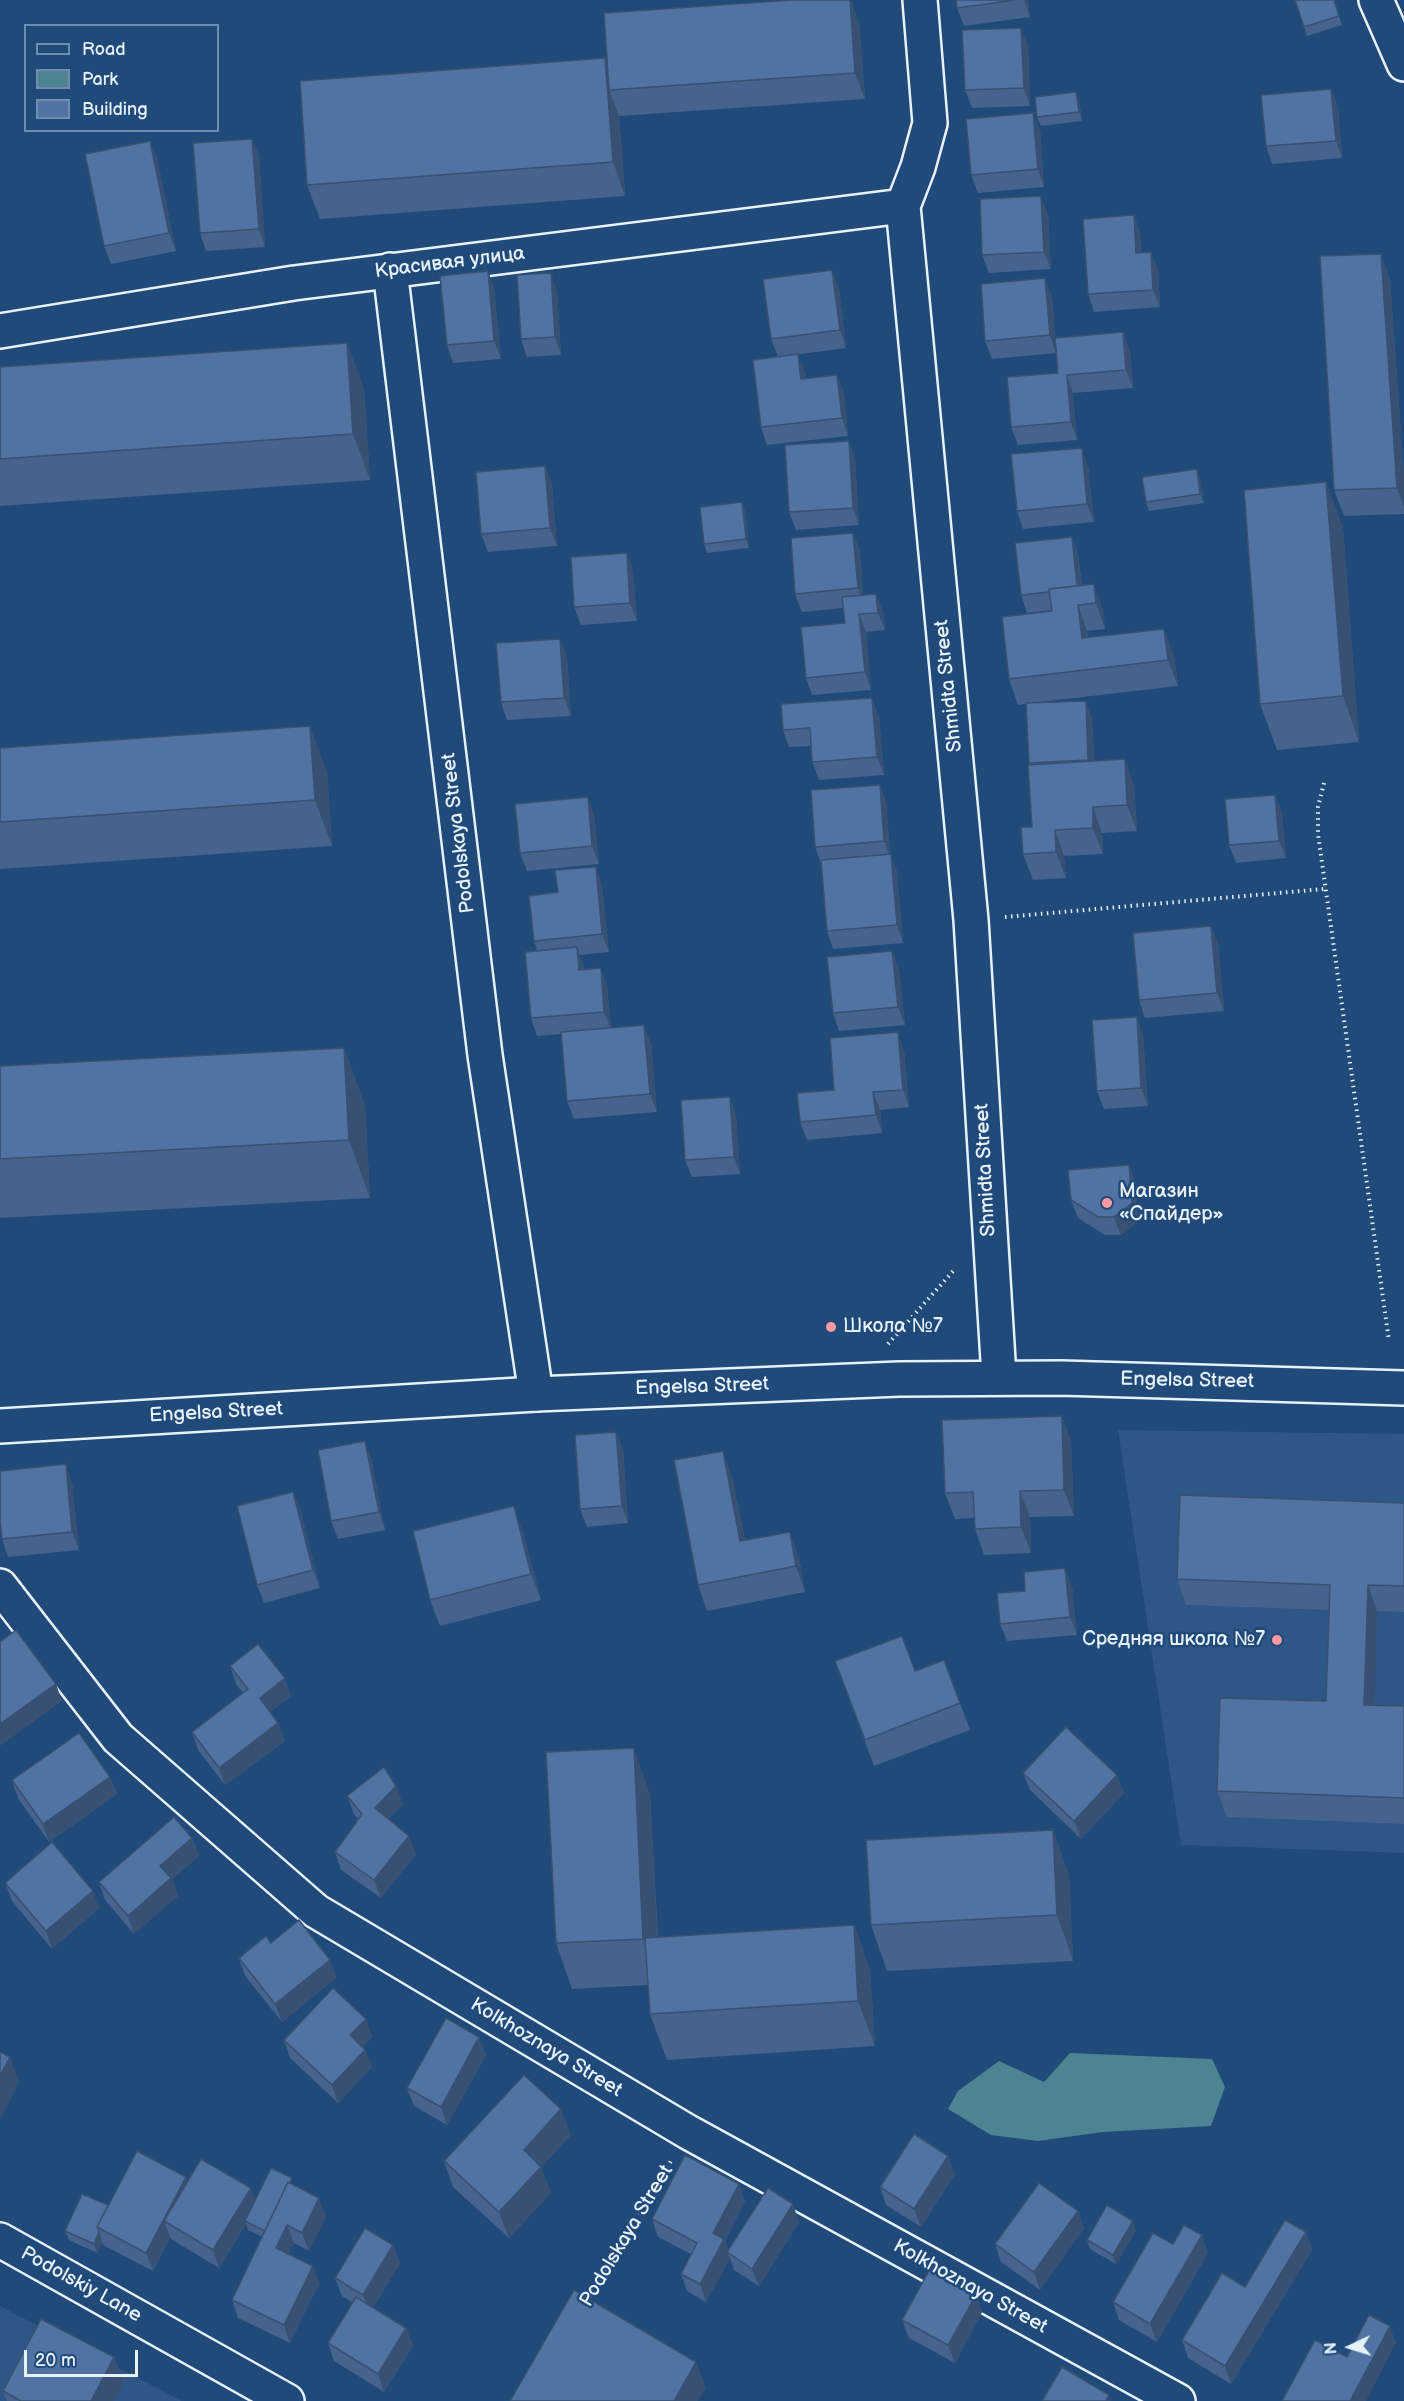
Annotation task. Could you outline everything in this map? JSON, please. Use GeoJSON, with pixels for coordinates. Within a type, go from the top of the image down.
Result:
{"type":"FeatureCollection","features":[{"type":"Feature","properties":{"kind":"street","name":"Shmidta Street"},"geometry":{"type":"LineString","coordinates":[[920,0],[930,123],[918,167],[903,207],[971,920],[999,1377]]}},
{"type":"Feature","properties":{"kind":"street"},"geometry":{"type":"LineString","coordinates":[[1376,0],[1404,64]]}},
{"type":"Feature","properties":{"kind":"street","name":"Красивая улица"},"geometry":{"type":"LineString","coordinates":[[0,331],[294,283],[903,207]]}},
{"type":"Feature","properties":{"kind":"street","name":"Podolskaya Street"},"geometry":{"type":"LineString","coordinates":[[390,270],[485,1055],[536,1394]]}},
{"type":"Feature","properties":{"kind":"street","name":"Engelsa Street"},"geometry":{"type":"LineString","coordinates":[[0,1426],[536,1394],[844,1381],[999,1377],[1198,1380],[1404,1388]]}},
{"type":"Feature","properties":{"kind":"street","name":"Kolkhoznaya Street"},"geometry":{"type":"LineString","coordinates":[[0,1586],[118,1738],[316,1911],[688,2132],[1178,2401]]}},
{"type":"Feature","properties":{"kind":"street","name":"Podolskiy Lane"},"geometry":{"type":"LineString","coordinates":[[0,2240],[287,2401]]}},
{"type":"Feature","properties":{"kind":"path"},"geometry":{"type":"LineString","coordinates":[[1324,783],[1318,807],[1318,834],[1324,889],[1389,1341]]}},
{"type":"Feature","properties":{"kind":"path"},"geometry":{"type":"LineString","coordinates":[[971,920],[1324,889]]}},
{"type":"Feature","properties":{"kind":"path"},"geometry":{"type":"LineString","coordinates":[[844,1381],[884,1347],[990,1231]]}},
{"type":"Feature","properties":{"kind":"path","name":"Podolskaya Street"},"geometry":{"type":"LineString","coordinates":[[582,2312],[688,2132]]}},
{"type":"Feature","properties":{"kind":"shaded area","name":"Средняя школа №7"},"geometry":{"type":"Polygon","coordinates":[[[1118,1430],[1404,1434],[1404,1853],[1181,1845],[1118,1430]]]}},
{"type":"Feature","properties":{"kind":"shaded area"},"geometry":{"type":"Polygon","coordinates":[[[0,2306],[182,2401],[0,2401],[0,2306]]]}},
{"type":"Feature","properties":{"kind":"green space"},"geometry":{"type":"Polygon","coordinates":[[[1070,2053],[1212,2059],[1225,2087],[1211,2126],[1103,2132],[1038,2141],[991,2135],[948,2109],[958,2091],[999,2061],[1044,2082],[1070,2053]]]}},
{"type":"Feature","properties":{"kind":"building"},"geometry":{"type":"Polygon","coordinates":[[[792,0],[850,0],[855,73],[609,90],[604,13],[792,0]]]}},
{"type":"Feature","properties":{"kind":"building"},"geometry":{"type":"Polygon","coordinates":[[[956,0],[1015,0],[957,8],[956,0]]]}},
{"type":"Feature","properties":{"kind":"building"},"geometry":{"type":"Polygon","coordinates":[[[1295,0],[1334,0],[1339,16],[1304,27],[1295,0]]]}},
{"type":"Feature","properties":{"kind":"building"},"geometry":{"type":"Polygon","coordinates":[[[1021,28],[1024,88],[965,90],[962,30],[1021,28]]]}},
{"type":"Feature","properties":{"kind":"building"},"geometry":{"type":"Polygon","coordinates":[[[605,58],[613,162],[307,185],[300,81],[605,58]]]}},
{"type":"Feature","properties":{"kind":"building"},"geometry":{"type":"Polygon","coordinates":[[[1331,89],[1336,141],[1266,146],[1261,95],[1331,89]]]}},
{"type":"Feature","properties":{"kind":"building"},"geometry":{"type":"Polygon","coordinates":[[[1076,92],[1079,112],[1037,117],[1035,97],[1076,92]]]}},
{"type":"Feature","properties":{"kind":"building"},"geometry":{"type":"Polygon","coordinates":[[[1033,113],[1038,169],[971,175],[966,119],[1033,113]]]}},
{"type":"Feature","properties":{"kind":"building"},"geometry":{"type":"Polygon","coordinates":[[[252,139],[259,229],[200,233],[193,143],[252,139]]]}},
{"type":"Feature","properties":{"kind":"building"},"geometry":{"type":"Polygon","coordinates":[[[150,141],[169,233],[104,246],[85,154],[150,141]]]}},
{"type":"Feature","properties":{"kind":"building"},"geometry":{"type":"Polygon","coordinates":[[[1041,196],[1044,252],[982,255],[980,199],[1041,196]]]}},
{"type":"Feature","properties":{"kind":"building"},"geometry":{"type":"Polygon","coordinates":[[[1134,215],[1136,253],[1151,252],[1153,290],[1088,294],[1083,219],[1134,215]]]}},
{"type":"Feature","properties":{"kind":"building"},"geometry":{"type":"Polygon","coordinates":[[[1381,254],[1397,488],[1334,490],[1320,256],[1381,254]]]}},
{"type":"Feature","properties":{"kind":"building"},"geometry":{"type":"Polygon","coordinates":[[[832,270],[840,330],[771,339],[763,279],[832,270]]]}},
{"type":"Feature","properties":{"kind":"building"},"geometry":{"type":"Polygon","coordinates":[[[488,271],[494,341],[447,345],[440,276],[488,271]]]}},
{"type":"Feature","properties":{"kind":"building"},"geometry":{"type":"Polygon","coordinates":[[[551,273],[555,337],[521,339],[517,275],[551,273]]]}},
{"type":"Feature","properties":{"kind":"building"},"geometry":{"type":"Polygon","coordinates":[[[1045,278],[1050,335],[985,341],[981,284],[1045,278]]]}},
{"type":"Feature","properties":{"kind":"building"},"geometry":{"type":"Polygon","coordinates":[[[1123,332],[1126,370],[1067,375],[1071,422],[1011,427],[1007,377],[1058,373],[1055,338],[1123,332]]]}},
{"type":"Feature","properties":{"kind":"building"},"geometry":{"type":"Polygon","coordinates":[[[347,343],[353,434],[0,459],[0,367],[347,343]]]}},
{"type":"Feature","properties":{"kind":"building"},"geometry":{"type":"Polygon","coordinates":[[[798,354],[801,379],[837,375],[842,418],[761,427],[753,360],[798,354]]]}},
{"type":"Feature","properties":{"kind":"building"},"geometry":{"type":"Polygon","coordinates":[[[849,441],[853,508],[789,512],[785,445],[849,441]]]}},
{"type":"Feature","properties":{"kind":"building"},"geometry":{"type":"Polygon","coordinates":[[[1082,448],[1087,504],[1017,511],[1011,454],[1082,448]]]}},
{"type":"Feature","properties":{"kind":"building"},"geometry":{"type":"Polygon","coordinates":[[[545,466],[550,528],[481,534],[476,472],[545,466]]]}},
{"type":"Feature","properties":{"kind":"building"},"geometry":{"type":"Polygon","coordinates":[[[1197,469],[1200,494],[1146,502],[1142,477],[1197,469]]]}},
{"type":"Feature","properties":{"kind":"building"},"geometry":{"type":"Polygon","coordinates":[[[1326,482],[1343,696],[1260,704],[1244,490],[1326,482]]]}},
{"type":"Feature","properties":{"kind":"building"},"geometry":{"type":"Polygon","coordinates":[[[742,502],[746,539],[704,544],[700,507],[742,502]]]}},
{"type":"Feature","properties":{"kind":"building"},"geometry":{"type":"Polygon","coordinates":[[[853,533],[858,588],[795,594],[791,538],[853,533]]]}},
{"type":"Feature","properties":{"kind":"building"},"geometry":{"type":"Polygon","coordinates":[[[1072,537],[1077,586],[1021,595],[1015,543],[1072,537]]]}},
{"type":"Feature","properties":{"kind":"building"},"geometry":{"type":"Polygon","coordinates":[[[627,553],[630,603],[574,607],[571,557],[627,553]]]}},
{"type":"Feature","properties":{"kind":"building"},"geometry":{"type":"Polygon","coordinates":[[[1094,584],[1096,603],[1078,605],[1082,638],[1164,629],[1168,660],[1009,679],[1002,617],[1052,611],[1049,589],[1094,584]]]}},
{"type":"Feature","properties":{"kind":"building"},"geometry":{"type":"Polygon","coordinates":[[[876,594],[878,613],[859,614],[865,672],[806,678],[801,627],[845,623],[842,597],[876,594]]]}},
{"type":"Feature","properties":{"kind":"building"},"geometry":{"type":"Polygon","coordinates":[[[560,639],[564,698],[501,702],[496,643],[560,639]]]}},
{"type":"Feature","properties":{"kind":"building"},"geometry":{"type":"Polygon","coordinates":[[[872,698],[877,757],[812,762],[810,728],[783,730],[781,704],[872,698]]]}},
{"type":"Feature","properties":{"kind":"building"},"geometry":{"type":"Polygon","coordinates":[[[1086,701],[1088,760],[1029,763],[1026,703],[1086,701]]]}},
{"type":"Feature","properties":{"kind":"building"},"geometry":{"type":"Polygon","coordinates":[[[310,726],[315,800],[0,822],[0,748],[310,726]]]}},
{"type":"Feature","properties":{"kind":"building"},"geometry":{"type":"Polygon","coordinates":[[[1125,759],[1127,805],[1093,807],[1093,828],[1055,830],[1056,852],[1023,854],[1021,827],[1032,827],[1028,765],[1125,759]]]}},
{"type":"Feature","properties":{"kind":"building"},"geometry":{"type":"Polygon","coordinates":[[[880,785],[884,841],[815,847],[811,790],[880,785]]]}},
{"type":"Feature","properties":{"kind":"building"},"geometry":{"type":"Polygon","coordinates":[[[1275,795],[1279,841],[1229,845],[1225,799],[1275,795]]]}},
{"type":"Feature","properties":{"kind":"building"},"geometry":{"type":"Polygon","coordinates":[[[588,797],[592,846],[520,853],[515,804],[588,797]]]}},
{"type":"Feature","properties":{"kind":"building"},"geometry":{"type":"Polygon","coordinates":[[[891,854],[897,925],[827,931],[821,860],[891,854]]]}},
{"type":"Feature","properties":{"kind":"building"},"geometry":{"type":"Polygon","coordinates":[[[596,867],[602,934],[534,941],[529,896],[558,892],[555,870],[596,867]]]}},
{"type":"Feature","properties":{"kind":"building"},"geometry":{"type":"Polygon","coordinates":[[[1211,926],[1217,993],[1139,1000],[1133,933],[1211,926]]]}},
{"type":"Feature","properties":{"kind":"building"},"geometry":{"type":"Polygon","coordinates":[[[577,947],[579,970],[601,968],[604,1012],[531,1018],[525,952],[577,947]]]}},
{"type":"Feature","properties":{"kind":"building"},"geometry":{"type":"Polygon","coordinates":[[[892,951],[898,1007],[833,1013],[827,957],[892,951]]]}},
{"type":"Feature","properties":{"kind":"building"},"geometry":{"type":"Polygon","coordinates":[[[1137,1017],[1141,1088],[1097,1091],[1092,1020],[1137,1017]]]}},
{"type":"Feature","properties":{"kind":"building"},"geometry":{"type":"Polygon","coordinates":[[[644,1025],[650,1094],[567,1101],[561,1032],[644,1025]]]}},
{"type":"Feature","properties":{"kind":"building"},"geometry":{"type":"Polygon","coordinates":[[[898,1032],[903,1090],[873,1092],[876,1115],[800,1122],[797,1093],[834,1090],[830,1038],[898,1032]]]}},
{"type":"Feature","properties":{"kind":"building"},"geometry":{"type":"Polygon","coordinates":[[[344,1048],[349,1140],[0,1159],[0,1066],[344,1048]]]}},
{"type":"Feature","properties":{"kind":"building"},"geometry":{"type":"Polygon","coordinates":[[[730,1097],[734,1157],[685,1160],[681,1100],[730,1097]]]}},
{"type":"Feature","properties":{"kind":"building"},"geometry":{"type":"Polygon","coordinates":[[[1129,1165],[1132,1203],[1114,1217],[1098,1217],[1071,1200],[1068,1170],[1129,1165]]]}},
{"type":"Feature","properties":{"kind":"building"},"geometry":{"type":"Polygon","coordinates":[[[1062,1416],[1064,1490],[1020,1491],[1021,1527],[975,1529],[973,1492],[945,1493],[942,1420],[1062,1416]]]}},
{"type":"Feature","properties":{"kind":"building"},"geometry":{"type":"Polygon","coordinates":[[[616,1432],[622,1506],[580,1509],[575,1435],[616,1432]]]}},
{"type":"Feature","properties":{"kind":"building"},"geometry":{"type":"Polygon","coordinates":[[[365,1441],[379,1512],[331,1521],[318,1450],[365,1441]]]}},
{"type":"Feature","properties":{"kind":"building"},"geometry":{"type":"Polygon","coordinates":[[[723,1451],[740,1541],[790,1532],[796,1566],[698,1585],[674,1460],[723,1451]]]}},
{"type":"Feature","properties":{"kind":"building"},"geometry":{"type":"Polygon","coordinates":[[[66,1464],[72,1532],[2,1539],[0,1471],[66,1464]]]}},
{"type":"Feature","properties":{"kind":"building"},"geometry":{"type":"Polygon","coordinates":[[[293,1492],[313,1570],[257,1585],[237,1506],[293,1492]]]}},
{"type":"Feature","properties":{"kind":"building"},"geometry":{"type":"Polygon","coordinates":[[[1180,1495],[1404,1503],[1404,1586],[1368,1585],[1364,1705],[1404,1706],[1404,1798],[1217,1791],[1220,1698],[1326,1701],[1330,1585],[1177,1579],[1180,1495]]]}},
{"type":"Feature","properties":{"kind":"building"},"geometry":{"type":"Polygon","coordinates":[[[514,1506],[531,1574],[430,1600],[413,1531],[514,1506]]]}},
{"type":"Feature","properties":{"kind":"building"},"geometry":{"type":"Polygon","coordinates":[[[1065,1568],[1070,1617],[1000,1624],[997,1593],[1025,1591],[1024,1572],[1065,1568]]]}},
{"type":"Feature","properties":{"kind":"building"},"geometry":{"type":"Polygon","coordinates":[[[16,1630],[56,1684],[0,1724],[0,1642],[16,1630]]]}},
{"type":"Feature","properties":{"kind":"building"},"geometry":{"type":"Polygon","coordinates":[[[902,1636],[915,1671],[944,1660],[960,1703],[865,1740],[835,1661],[902,1636]]]}},
{"type":"Feature","properties":{"kind":"building"},"geometry":{"type":"Polygon","coordinates":[[[258,1644],[285,1678],[260,1698],[278,1723],[219,1768],[192,1732],[248,1689],[230,1666],[258,1644]]]}},
{"type":"Feature","properties":{"kind":"building"},"geometry":{"type":"Polygon","coordinates":[[[1066,1727],[1117,1775],[1074,1821],[1023,1773],[1066,1727]]]}},
{"type":"Feature","properties":{"kind":"building"},"geometry":{"type":"Polygon","coordinates":[[[79,1733],[110,1777],[43,1824],[12,1780],[79,1733]]]}},
{"type":"Feature","properties":{"kind":"building"},"geometry":{"type":"Polygon","coordinates":[[[634,1748],[643,1939],[556,1943],[546,1752],[634,1748]]]}},
{"type":"Feature","properties":{"kind":"building"},"geometry":{"type":"Polygon","coordinates":[[[384,1767],[396,1786],[375,1808],[409,1836],[374,1880],[335,1852],[362,1814],[347,1796],[384,1767]]]}},
{"type":"Feature","properties":{"kind":"building"},"geometry":{"type":"Polygon","coordinates":[[[174,1817],[192,1838],[160,1866],[171,1878],[128,1916],[99,1882],[174,1817]]]}},
{"type":"Feature","properties":{"kind":"building"},"geometry":{"type":"Polygon","coordinates":[[[1053,1830],[1057,1915],[871,1925],[866,1840],[1053,1830]]]}},
{"type":"Feature","properties":{"kind":"building"},"geometry":{"type":"Polygon","coordinates":[[[52,1842],[93,1891],[46,1931],[5,1883],[52,1842]]]}},
{"type":"Feature","properties":{"kind":"building"},"geometry":{"type":"Polygon","coordinates":[[[299,1920],[330,1960],[275,2004],[239,1958],[266,1936],[271,1943],[299,1920]]]}},
{"type":"Feature","properties":{"kind":"building"},"geometry":{"type":"Polygon","coordinates":[[[854,1925],[858,2001],[650,2014],[645,1938],[854,1925]]]}},
{"type":"Feature","properties":{"kind":"building"},"geometry":{"type":"Polygon","coordinates":[[[333,1988],[366,2019],[350,2035],[365,2050],[332,2085],[284,2040],[333,1988]]]}},
{"type":"Feature","properties":{"kind":"building"},"geometry":{"type":"Polygon","coordinates":[[[446,2018],[479,2037],[441,2107],[407,2088],[446,2018]]]}},
{"type":"Feature","properties":{"kind":"building"},"geometry":{"type":"Polygon","coordinates":[[[0,2052],[10,2057],[0,2076],[0,2052]]]}},
{"type":"Feature","properties":{"kind":"building"},"geometry":{"type":"Polygon","coordinates":[[[524,2075],[561,2109],[524,2150],[541,2167],[499,2212],[444,2161],[524,2075]]]}},
{"type":"Feature","properties":{"kind":"building"},"geometry":{"type":"Polygon","coordinates":[[[914,2134],[948,2156],[914,2209],[880,2187],[914,2134]]]}},
{"type":"Feature","properties":{"kind":"building"},"geometry":{"type":"Polygon","coordinates":[[[137,2151],[186,2177],[146,2253],[97,2227],[137,2151]]]}},
{"type":"Feature","properties":{"kind":"building"},"geometry":{"type":"Polygon","coordinates":[[[685,2155],[739,2184],[713,2233],[724,2239],[700,2284],[681,2274],[697,2243],[652,2219],[685,2155]]]}},
{"type":"Feature","properties":{"kind":"building"},"geometry":{"type":"Polygon","coordinates":[[[201,2159],[251,2188],[213,2250],[164,2221],[201,2159]]]}},
{"type":"Feature","properties":{"kind":"building"},"geometry":{"type":"Polygon","coordinates":[[[271,2168],[292,2178],[265,2231],[245,2221],[271,2168]]]}},
{"type":"Feature","properties":{"kind":"building"},"geometry":{"type":"Polygon","coordinates":[[[288,2182],[319,2198],[302,2233],[287,2225],[276,2248],[313,2266],[284,2325],[232,2300],[288,2182]]]}},
{"type":"Feature","properties":{"kind":"building"},"geometry":{"type":"Polygon","coordinates":[[[1039,2183],[1078,2211],[1034,2272],[995,2244],[1039,2183]]]}},
{"type":"Feature","properties":{"kind":"building"},"geometry":{"type":"Polygon","coordinates":[[[768,2188],[793,2204],[752,2269],[727,2252],[768,2188]]]}},
{"type":"Feature","properties":{"kind":"building"},"geometry":{"type":"Polygon","coordinates":[[[82,2194],[108,2205],[97,2227],[99,2232],[94,2244],[65,2231],[82,2194]]]}},
{"type":"Feature","properties":{"kind":"building"},"geometry":{"type":"Polygon","coordinates":[[[1107,2205],[1133,2221],[1113,2255],[1087,2240],[1107,2205]]]}},
{"type":"Feature","properties":{"kind":"building"},"geometry":{"type":"Polygon","coordinates":[[[1285,2220],[1306,2232],[1225,2366],[1182,2340],[1222,2273],[1245,2287],[1285,2220]]]}},
{"type":"Feature","properties":{"kind":"building"},"geometry":{"type":"Polygon","coordinates":[[[1184,2225],[1202,2235],[1150,2324],[1113,2302],[1153,2233],[1173,2244],[1184,2225]]]}},
{"type":"Feature","properties":{"kind":"building"},"geometry":{"type":"Polygon","coordinates":[[[365,2228],[393,2245],[363,2295],[335,2278],[365,2228]]]}},
{"type":"Feature","properties":{"kind":"building"},"geometry":{"type":"Polygon","coordinates":[[[930,2269],[976,2295],[948,2345],[902,2320],[930,2269]]]}},
{"type":"Feature","properties":{"kind":"building"},"geometry":{"type":"Polygon","coordinates":[[[574,2290],[696,2362],[674,2401],[510,2401],[574,2290]]]}},
{"type":"Feature","properties":{"kind":"building"},"geometry":{"type":"Polygon","coordinates":[[[356,2297],[406,2328],[378,2374],[328,2343],[356,2297]]]}},
{"type":"Feature","properties":{"kind":"building"},"geometry":{"type":"Polygon","coordinates":[[[1369,2315],[1390,2326],[1350,2401],[1282,2401],[1315,2340],[1347,2357],[1369,2315]]]}},
{"type":"Feature","properties":{"kind":"building"},"geometry":{"type":"Polygon","coordinates":[[[41,2319],[114,2357],[91,2401],[21,2401],[3,2391],[41,2319]]]}},
{"type":"Feature","properties":{"kind":"building"},"geometry":{"type":"Polygon","coordinates":[[[1062,2367],[1109,2395],[1106,2401],[1042,2401],[1062,2367]]]}},
{"type":"Feature","properties":{"kind":"place","name":"Магазин «Спайдер»"},"geometry":{"type":"Point","coordinates":[1107,1203]}},
{"type":"Feature","properties":{"kind":"place","name":"Школа №7"},"geometry":{"type":"Point","coordinates":[831,1327]}},
{"type":"Feature","properties":{"kind":"place","name":"Средняя школа №7"},"geometry":{"type":"Point","coordinates":[1277,1640]}}]}
